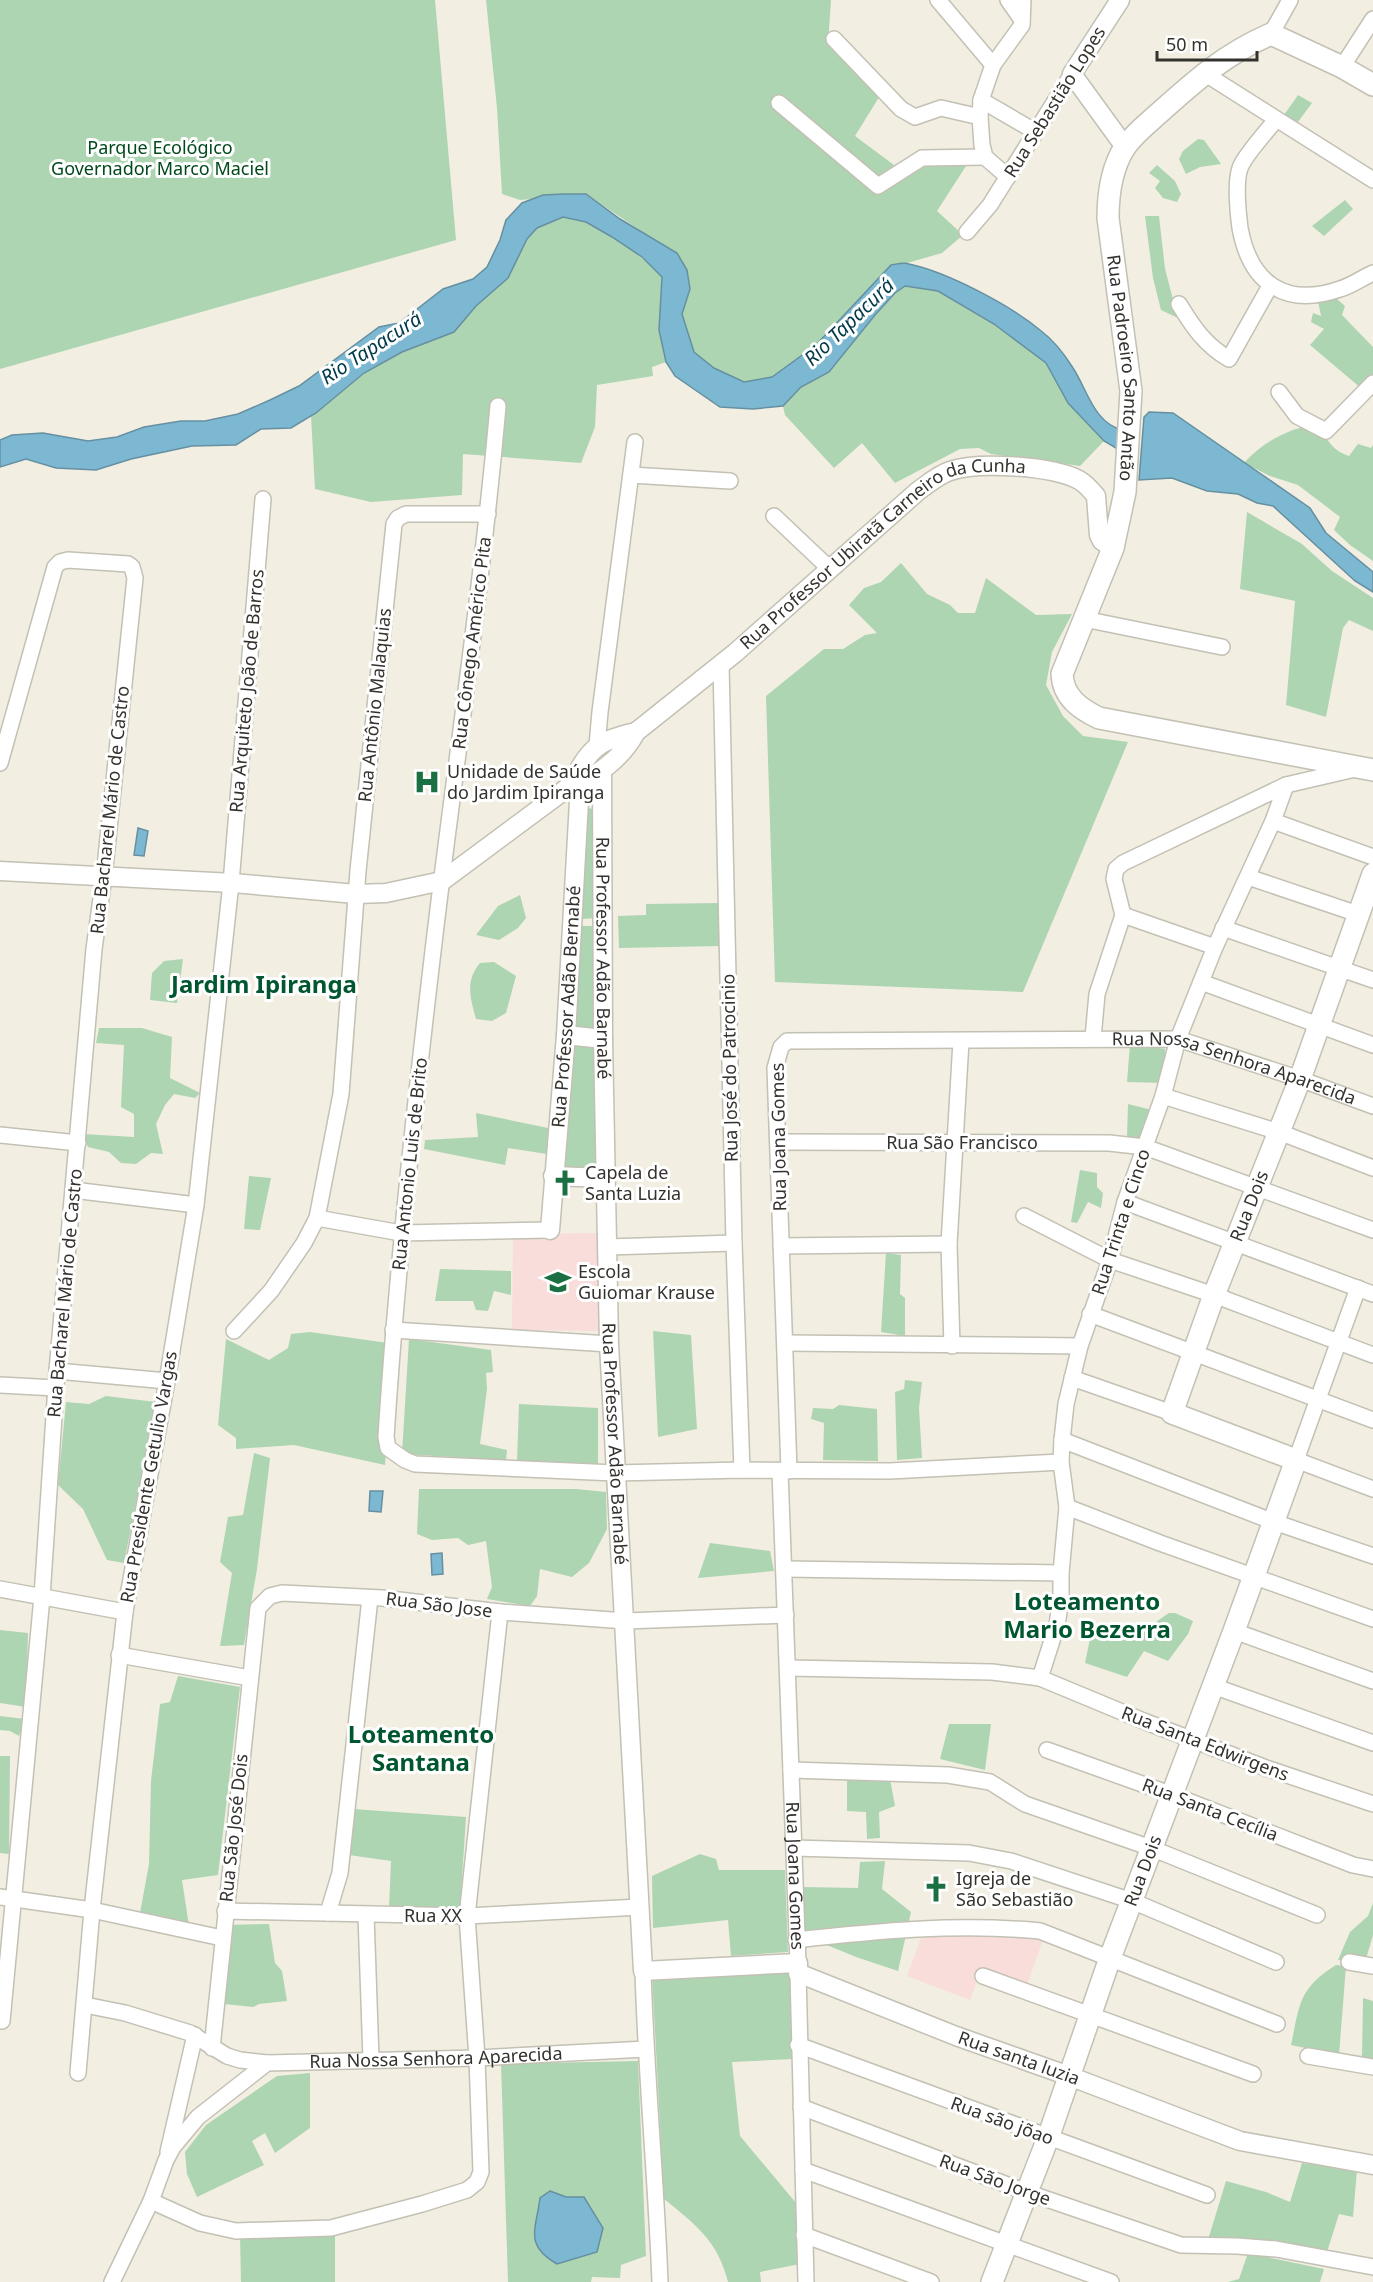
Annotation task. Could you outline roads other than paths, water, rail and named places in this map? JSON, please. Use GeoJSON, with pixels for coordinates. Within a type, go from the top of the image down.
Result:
{"type":"FeatureCollection","features":[{"type":"Feature","properties":{"kind":"main road"},"geometry":{"type":"LineString","coordinates":[[1125,147],[1204,73],[1245,45],[1271,34],[1370,80]]}},
{"type":"Feature","properties":{"kind":"main road","name":"Rua Padroeiro Santo Antão"},"geometry":{"type":"LineString","coordinates":[[1125,147],[1117,164],[1108,198],[1108,218],[1131,391],[1125,492],[1113,548],[1062,674],[1062,686],[1076,705],[1099,718],[1366,769]]}},
{"type":"Feature","properties":{"kind":"main road","name":"Rua Dois"},"geometry":{"type":"LineString","coordinates":[[1172,1413],[1214,1295],[1300,1079],[1373,872]]}},
{"type":"Feature","properties":{"kind":"main road"},"geometry":{"type":"LineString","coordinates":[[1172,1413],[1296,1460]]}},
{"type":"Feature","properties":{"kind":"main road","name":"Rua Dois"},"geometry":{"type":"LineString","coordinates":[[992,2282],[1048,2138],[1110,1958],[1254,1578],[1296,1460]]}},
{"type":"Feature","properties":{"kind":"street"},"geometry":{"type":"LineString","coordinates":[[938,0],[993,65]]}},
{"type":"Feature","properties":{"kind":"street"},"geometry":{"type":"LineString","coordinates":[[1008,0],[1022,20]]}},
{"type":"Feature","properties":{"kind":"street"},"geometry":{"type":"LineString","coordinates":[[1008,177],[985,157],[982,146],[981,100],[993,65],[1020,31],[1023,0]]}},
{"type":"Feature","properties":{"kind":"street","name":"Rua Sebastião Lopes"},"geometry":{"type":"LineString","coordinates":[[967,232],[990,205],[1120,0]]}},
{"type":"Feature","properties":{"kind":"street"},"geometry":{"type":"LineString","coordinates":[[1271,34],[1290,0]]}},
{"type":"Feature","properties":{"kind":"street"},"geometry":{"type":"LineString","coordinates":[[1342,67],[1373,19]]}},
{"type":"Feature","properties":{"kind":"street"},"geometry":{"type":"LineString","coordinates":[[834,39],[901,109],[915,117],[941,108],[980,117]]}},
{"type":"Feature","properties":{"kind":"street"},"geometry":{"type":"LineString","coordinates":[[1204,73],[1373,180]]}},
{"type":"Feature","properties":{"kind":"street"},"geometry":{"type":"LineString","coordinates":[[1072,74],[1125,147]]}},
{"type":"Feature","properties":{"kind":"street"},"geometry":{"type":"LineString","coordinates":[[981,100],[1036,132]]}},
{"type":"Feature","properties":{"kind":"street"},"geometry":{"type":"LineString","coordinates":[[779,103],[878,186],[922,158],[985,157]]}},
{"type":"Feature","properties":{"kind":"street"},"geometry":{"type":"LineString","coordinates":[[1276,120],[1245,160],[1238,176],[1239,224],[1244,248],[1256,272],[1270,286],[1296,296],[1340,290],[1373,273]]}},
{"type":"Feature","properties":{"kind":"street"},"geometry":{"type":"LineString","coordinates":[[1179,304],[1200,337],[1213,350],[1229,359],[1270,286]]}},
{"type":"Feature","properties":{"kind":"street"},"geometry":{"type":"LineString","coordinates":[[1279,392],[1297,416],[1326,431],[1373,383]]}},
{"type":"Feature","properties":{"kind":"street","name":"Rua Cônego Américo Pita"},"geometry":{"type":"LineString","coordinates":[[442,880],[488,514],[498,406]]}},
{"type":"Feature","properties":{"kind":"street"},"geometry":{"type":"LineString","coordinates":[[597,746],[635,442]]}},
{"type":"Feature","properties":{"kind":"street","name":"Rua Professor Ubiratã Carneiro da Cunha"},"geometry":{"type":"LineString","coordinates":[[0,871],[232,883],[356,894],[386,893],[442,880],[574,784],[602,770],[622,752],[636,732],[721,665],[918,491],[948,471],[976,467],[1029,467],[1059,473],[1078,480],[1096,496],[1099,535],[1102,541],[1113,548]]}},
{"type":"Feature","properties":{"kind":"street"},"geometry":{"type":"LineString","coordinates":[[630,475],[730,482]]}},
{"type":"Feature","properties":{"kind":"street","name":"Rua Arquiteto João de Barros"},"geometry":{"type":"LineString","coordinates":[[232,883],[263,499]]}},
{"type":"Feature","properties":{"kind":"street","name":"Rua Antônio Malaquias"},"geometry":{"type":"LineString","coordinates":[[234,1331],[271,1292],[304,1243],[317,1218],[341,1094],[356,894],[394,524],[398,518],[406,514],[488,514]]}},
{"type":"Feature","properties":{"kind":"street"},"geometry":{"type":"LineString","coordinates":[[774,516],[830,569]]}},
{"type":"Feature","properties":{"kind":"street","name":"Rua Bacharel Mário de Castro"},"geometry":{"type":"LineString","coordinates":[[0,762],[55,567],[60,562],[68,560],[128,564],[132,567],[135,578],[104,877],[94,949],[57,1371],[42,1597],[6,1897],[2,2021]]}},
{"type":"Feature","properties":{"kind":"street"},"geometry":{"type":"LineString","coordinates":[[1084,619],[1222,647]]}},
{"type":"Feature","properties":{"kind":"street","name":"Rua José do Patrocinio"},"geometry":{"type":"LineString","coordinates":[[721,665],[734,1243],[742,1470]]}},
{"type":"Feature","properties":{"kind":"street","name":"Rua Professor Ubiratã Carneiro da Cunha"},"geometry":{"type":"LineString","coordinates":[[574,784],[586,756],[597,746],[614,737],[636,732]]}},
{"type":"Feature","properties":{"kind":"street"},"geometry":{"type":"LineString","coordinates":[[1093,1038],[1097,994],[1123,915],[1114,879],[1116,869],[1124,863],[1286,785],[1366,769]]}},
{"type":"Feature","properties":{"kind":"street","name":"Rua Professor Adão Barnabé"},"geometry":{"type":"LineString","coordinates":[[602,770],[603,1039],[609,1344],[615,1473],[626,1621],[643,1971]]}},
{"type":"Feature","properties":{"kind":"street","name":"Rua Professor Adão Bernabé"},"geometry":{"type":"LineString","coordinates":[[550,1230],[566,1035],[572,923],[574,784]]}},
{"type":"Feature","properties":{"kind":"street","name":"Rua Trinta e Cinco"},"geometry":{"type":"LineString","coordinates":[[1040,1678],[1057,1625],[1061,1599],[1067,1507],[1062,1440],[1071,1378],[1090,1314],[1110,1260],[1125,1202],[1164,1096],[1178,1039],[1223,928],[1273,821],[1286,785]]}},
{"type":"Feature","properties":{"kind":"street"},"geometry":{"type":"LineString","coordinates":[[1273,821],[1373,872]]}},
{"type":"Feature","properties":{"kind":"street"},"geometry":{"type":"LineString","coordinates":[[1248,877],[1358,914]]}},
{"type":"Feature","properties":{"kind":"street","name":"Rua Antonio Luis de Brito"},"geometry":{"type":"LineString","coordinates":[[442,880],[401,1233],[386,1437],[388,1448],[405,1460],[416,1464],[615,1473]]}},
{"type":"Feature","properties":{"kind":"street","name":"Rua Presidente Getulio Vargas"},"geometry":{"type":"LineString","coordinates":[[78,2073],[86,2005],[92,1910],[119,1655],[196,1205],[232,883]]}},
{"type":"Feature","properties":{"kind":"street"},"geometry":{"type":"LineString","coordinates":[[1123,915],[1215,947]]}},
{"type":"Feature","properties":{"kind":"street"},"geometry":{"type":"LineString","coordinates":[[572,923],[603,921]]}},
{"type":"Feature","properties":{"kind":"street"},"geometry":{"type":"LineString","coordinates":[[1223,928],[1373,980]]}},
{"type":"Feature","properties":{"kind":"street"},"geometry":{"type":"LineString","coordinates":[[1201,982],[1373,1045]]}},
{"type":"Feature","properties":{"kind":"street"},"geometry":{"type":"LineString","coordinates":[[566,1035],[603,1039]]}},
{"type":"Feature","properties":{"kind":"street","name":"Rua Nossa Senhora Aparecida"},"geometry":{"type":"LineString","coordinates":[[1093,1038],[1178,1039],[1300,1079],[1373,1106]]}},
{"type":"Feature","properties":{"kind":"street","name":"Rua Joana Gomes"},"geometry":{"type":"LineString","coordinates":[[806,2282],[786,1615],[785,1344],[775,1068],[781,1047],[787,1041],[1093,1038]]}},
{"type":"Feature","properties":{"kind":"street"},"geometry":{"type":"LineString","coordinates":[[952,1346],[949,1244],[961,1041]]}},
{"type":"Feature","properties":{"kind":"street"},"geometry":{"type":"LineString","coordinates":[[1164,1096],[1279,1132],[1373,1168]]}},
{"type":"Feature","properties":{"kind":"street"},"geometry":{"type":"LineString","coordinates":[[0,1135],[78,1143]]}},
{"type":"Feature","properties":{"kind":"street","name":"Rua São Francisco"},"geometry":{"type":"LineString","coordinates":[[778,1142],[1109,1143],[1145,1147],[1373,1230]]}},
{"type":"Feature","properties":{"kind":"street"},"geometry":{"type":"LineString","coordinates":[[553,1176],[606,1178]]}},
{"type":"Feature","properties":{"kind":"street"},"geometry":{"type":"LineString","coordinates":[[73,1190],[196,1205]]}},
{"type":"Feature","properties":{"kind":"street"},"geometry":{"type":"LineString","coordinates":[[1125,1202],[1373,1294]]}},
{"type":"Feature","properties":{"kind":"street"},"geometry":{"type":"LineString","coordinates":[[1024,1216],[1110,1260],[1214,1295],[1373,1355]]}},
{"type":"Feature","properties":{"kind":"street"},"geometry":{"type":"LineString","coordinates":[[317,1218],[401,1233],[550,1230]]}},
{"type":"Feature","properties":{"kind":"street"},"geometry":{"type":"LineString","coordinates":[[608,1247],[734,1243]]}},
{"type":"Feature","properties":{"kind":"street"},"geometry":{"type":"LineString","coordinates":[[781,1246],[949,1244]]}},
{"type":"Feature","properties":{"kind":"street","name":"Rua Dois"},"geometry":{"type":"LineString","coordinates":[[1296,1460],[1358,1288]]}},
{"type":"Feature","properties":{"kind":"street"},"geometry":{"type":"LineString","coordinates":[[1090,1314],[1373,1420]]}},
{"type":"Feature","properties":{"kind":"street"},"geometry":{"type":"LineString","coordinates":[[393,1330],[609,1344]]}},
{"type":"Feature","properties":{"kind":"street"},"geometry":{"type":"LineString","coordinates":[[785,1344],[1080,1346]]}},
{"type":"Feature","properties":{"kind":"street"},"geometry":{"type":"LineString","coordinates":[[57,1371],[167,1381]]}},
{"type":"Feature","properties":{"kind":"street"},"geometry":{"type":"LineString","coordinates":[[1071,1378],[1172,1413]]}},
{"type":"Feature","properties":{"kind":"street"},"geometry":{"type":"LineString","coordinates":[[0,1385],[56,1388]]}},
{"type":"Feature","properties":{"kind":"street"},"geometry":{"type":"LineString","coordinates":[[1062,1440],[1274,1522],[1373,1556]]}},
{"type":"Feature","properties":{"kind":"street"},"geometry":{"type":"LineString","coordinates":[[1296,1460],[1373,1489]]}},
{"type":"Feature","properties":{"kind":"street"},"geometry":{"type":"LineString","coordinates":[[615,1473],[742,1470],[890,1471],[1062,1462]]}},
{"type":"Feature","properties":{"kind":"street"},"geometry":{"type":"LineString","coordinates":[[1067,1507],[1254,1578],[1373,1619]]}},
{"type":"Feature","properties":{"kind":"street"},"geometry":{"type":"LineString","coordinates":[[785,1569],[1061,1573]]}},
{"type":"Feature","properties":{"kind":"street"},"geometry":{"type":"LineString","coordinates":[[0,1589],[125,1612]]}},
{"type":"Feature","properties":{"kind":"street","name":"Rua São Jose"},"geometry":{"type":"LineString","coordinates":[[258,1608],[270,1596],[282,1593],[370,1598],[500,1612],[626,1621],[786,1615]]}},
{"type":"Feature","properties":{"kind":"street"},"geometry":{"type":"LineString","coordinates":[[328,1913],[340,1873],[370,1598]]}},
{"type":"Feature","properties":{"kind":"street","name":"Rua São José Dois"},"geometry":{"type":"LineString","coordinates":[[212,2048],[258,1608]]}},
{"type":"Feature","properties":{"kind":"street"},"geometry":{"type":"LineString","coordinates":[[151,2201],[200,2223],[236,2231],[331,2228],[467,2190],[477,2182],[481,2172],[477,2058],[467,1916],[500,1612]]}},
{"type":"Feature","properties":{"kind":"street"},"geometry":{"type":"LineString","coordinates":[[1234,1631],[1373,1681]]}},
{"type":"Feature","properties":{"kind":"street"},"geometry":{"type":"LineString","coordinates":[[119,1655],[250,1678]]}},
{"type":"Feature","properties":{"kind":"street","name":"Rua Santa Edwirgens"},"geometry":{"type":"LineString","coordinates":[[788,1668],[992,1672],[1040,1678],[1266,1768],[1373,1804]]}},
{"type":"Feature","properties":{"kind":"street"},"geometry":{"type":"LineString","coordinates":[[1213,1686],[1373,1743]]}},
{"type":"Feature","properties":{"kind":"street","name":"Rua Santa Cecília"},"geometry":{"type":"LineString","coordinates":[[1047,1749],[1353,1865],[1373,1869]]}},
{"type":"Feature","properties":{"kind":"street"},"geometry":{"type":"LineString","coordinates":[[791,1770],[948,1775],[990,1782],[1025,1804],[1151,1848],[1317,1915]]}},
{"type":"Feature","properties":{"kind":"street"},"geometry":{"type":"LineString","coordinates":[[794,1848],[969,1853],[1011,1861],[1132,1901],[1276,1962]]}},
{"type":"Feature","properties":{"kind":"street"},"geometry":{"type":"LineString","coordinates":[[6,1897],[92,1910],[222,1938]]}},
{"type":"Feature","properties":{"kind":"street","name":"Rua XX"},"geometry":{"type":"LineString","coordinates":[[225,1911],[467,1916],[640,1907]]}},
{"type":"Feature","properties":{"kind":"street"},"geometry":{"type":"LineString","coordinates":[[366,1915],[371,2059]]}},
{"type":"Feature","properties":{"kind":"street"},"geometry":{"type":"LineString","coordinates":[[796,1940],[908,1928],[1040,1931],[1277,2024]]}},
{"type":"Feature","properties":{"kind":"street"},"geometry":{"type":"LineString","coordinates":[[1349,1962],[1373,1966]]}},
{"type":"Feature","properties":{"kind":"street"},"geometry":{"type":"LineString","coordinates":[[660,2282],[643,1971],[798,1968]]}},
{"type":"Feature","properties":{"kind":"street","name":"Rua santa luzia"},"geometry":{"type":"LineString","coordinates":[[798,1968],[956,2036],[1070,2076],[1240,2141],[1373,2165]]}},
{"type":"Feature","properties":{"kind":"street"},"geometry":{"type":"LineString","coordinates":[[983,1976],[1253,2074]]}},
{"type":"Feature","properties":{"kind":"street","name":"Rua Nossa Senhora Aparecida"},"geometry":{"type":"LineString","coordinates":[[86,2005],[125,2013],[195,2035],[212,2048],[240,2060],[267,2063],[477,2058],[646,2049]]}},
{"type":"Feature","properties":{"kind":"street"},"geometry":{"type":"LineString","coordinates":[[112,2282],[151,2201],[166,2160],[195,2035]]}},
{"type":"Feature","properties":{"kind":"street","name":"Rua são jõao"},"geometry":{"type":"LineString","coordinates":[[798,2045],[1048,2138],[1207,2194]]}},
{"type":"Feature","properties":{"kind":"street"},"geometry":{"type":"LineString","coordinates":[[1308,2056],[1373,2067]]}},
{"type":"Feature","properties":{"kind":"street"},"geometry":{"type":"LineString","coordinates":[[166,2160],[173,2147],[198,2116],[267,2063]]}},
{"type":"Feature","properties":{"kind":"street","name":"Rua São Jorge"},"geometry":{"type":"LineString","coordinates":[[801,2107],[1026,2192],[1181,2245],[1276,2249],[1373,2267]]}},
{"type":"Feature","properties":{"kind":"street"},"geometry":{"type":"LineString","coordinates":[[803,2170],[1111,2282]]}},
{"type":"Feature","properties":{"kind":"street"},"geometry":{"type":"LineString","coordinates":[[804,2235],[931,2282]]}},
{"type":"Feature","properties":{"kind":"water","name":"Rio Tapacurá"},"geometry":{"type":"Polygon","coordinates":[[[586,194],[620,219],[677,253],[687,270],[690,289],[682,314],[694,352],[714,368],[744,382],[772,377],[816,345],[891,265],[907,263],[941,274],[978,291],[1012,310],[1045,334],[1070,363],[1098,413],[1105,421],[1123,430],[1121,451],[1104,441],[1068,403],[1046,363],[994,324],[938,291],[905,286],[895,293],[875,315],[829,372],[801,387],[783,406],[753,409],[720,407],[675,376],[666,362],[659,330],[662,277],[642,257],[612,237],[586,222],[563,217],[537,228],[527,239],[508,278],[476,306],[454,332],[402,352],[364,373],[316,413],[291,428],[261,429],[236,445],[192,446],[131,459],[96,470],[56,468],[26,459],[0,467],[0,440],[12,435],[43,433],[88,441],[117,437],[144,427],[181,421],[205,421],[238,414],[299,386],[379,327],[399,323],[443,289],[473,279],[487,267],[500,240],[506,220],[522,203],[543,195],[586,194]]]}},
{"type":"Feature","properties":{"kind":"water"},"geometry":{"type":"Polygon","coordinates":[[[1149,412],[1173,413],[1310,508],[1326,533],[1373,572],[1373,592],[1355,581],[1273,506],[1257,503],[1238,494],[1207,491],[1172,478],[1139,480],[1144,417],[1149,412]]]}},
{"type":"Feature","properties":{"kind":"water"},"geometry":{"type":"Polygon","coordinates":[[[138,828],[148,831],[144,856],[134,855],[138,828]]]}},
{"type":"Feature","properties":{"kind":"water"},"geometry":{"type":"Polygon","coordinates":[[[370,1491],[383,1491],[381,1512],[369,1511],[370,1491]]]}},
{"type":"Feature","properties":{"kind":"water"},"geometry":{"type":"Polygon","coordinates":[[[442,1553],[443,1574],[432,1575],[431,1554],[442,1553]]]}},
{"type":"Feature","properties":{"kind":"water"},"geometry":{"type":"Polygon","coordinates":[[[550,2191],[566,2197],[584,2197],[603,2228],[597,2252],[557,2264],[540,2250],[535,2236],[536,2219],[540,2198],[550,2191]]]}},
{"type":"Feature","properties":{"kind":"place","name":"Unidade de Saúde do Jardim Ipiranga"},"geometry":{"type":"Point","coordinates":[427,782]}},
{"type":"Feature","properties":{"kind":"place","name":"Capela de Santa Luzia"},"geometry":{"type":"Point","coordinates":[565,1183]}},
{"type":"Feature","properties":{"kind":"place","name":"Escola Guiomar Krause"},"geometry":{"type":"Point","coordinates":[558,1282]}},
{"type":"Feature","properties":{"kind":"place","name":"Igreja de São Sebastião"},"geometry":{"type":"Point","coordinates":[936,1889]}},
{"type":"Feature","properties":{"kind":"district","name":"Jardim Ipiranga"},"geometry":{"type":"Point","coordinates":[264,985]}},
{"type":"Feature","properties":{"kind":"district","name":"Loteamento Mario Bezerra"},"geometry":{"type":"Point","coordinates":[1087,1616]}},
{"type":"Feature","properties":{"kind":"district","name":"Loteamento Santana"},"geometry":{"type":"Point","coordinates":[421,1749]}},
{"type":"Feature","properties":{"kind":"park label","name":"Parque Ecológico Governador Marco Maciel"},"geometry":{"type":"Point","coordinates":[160,158]}}]}
